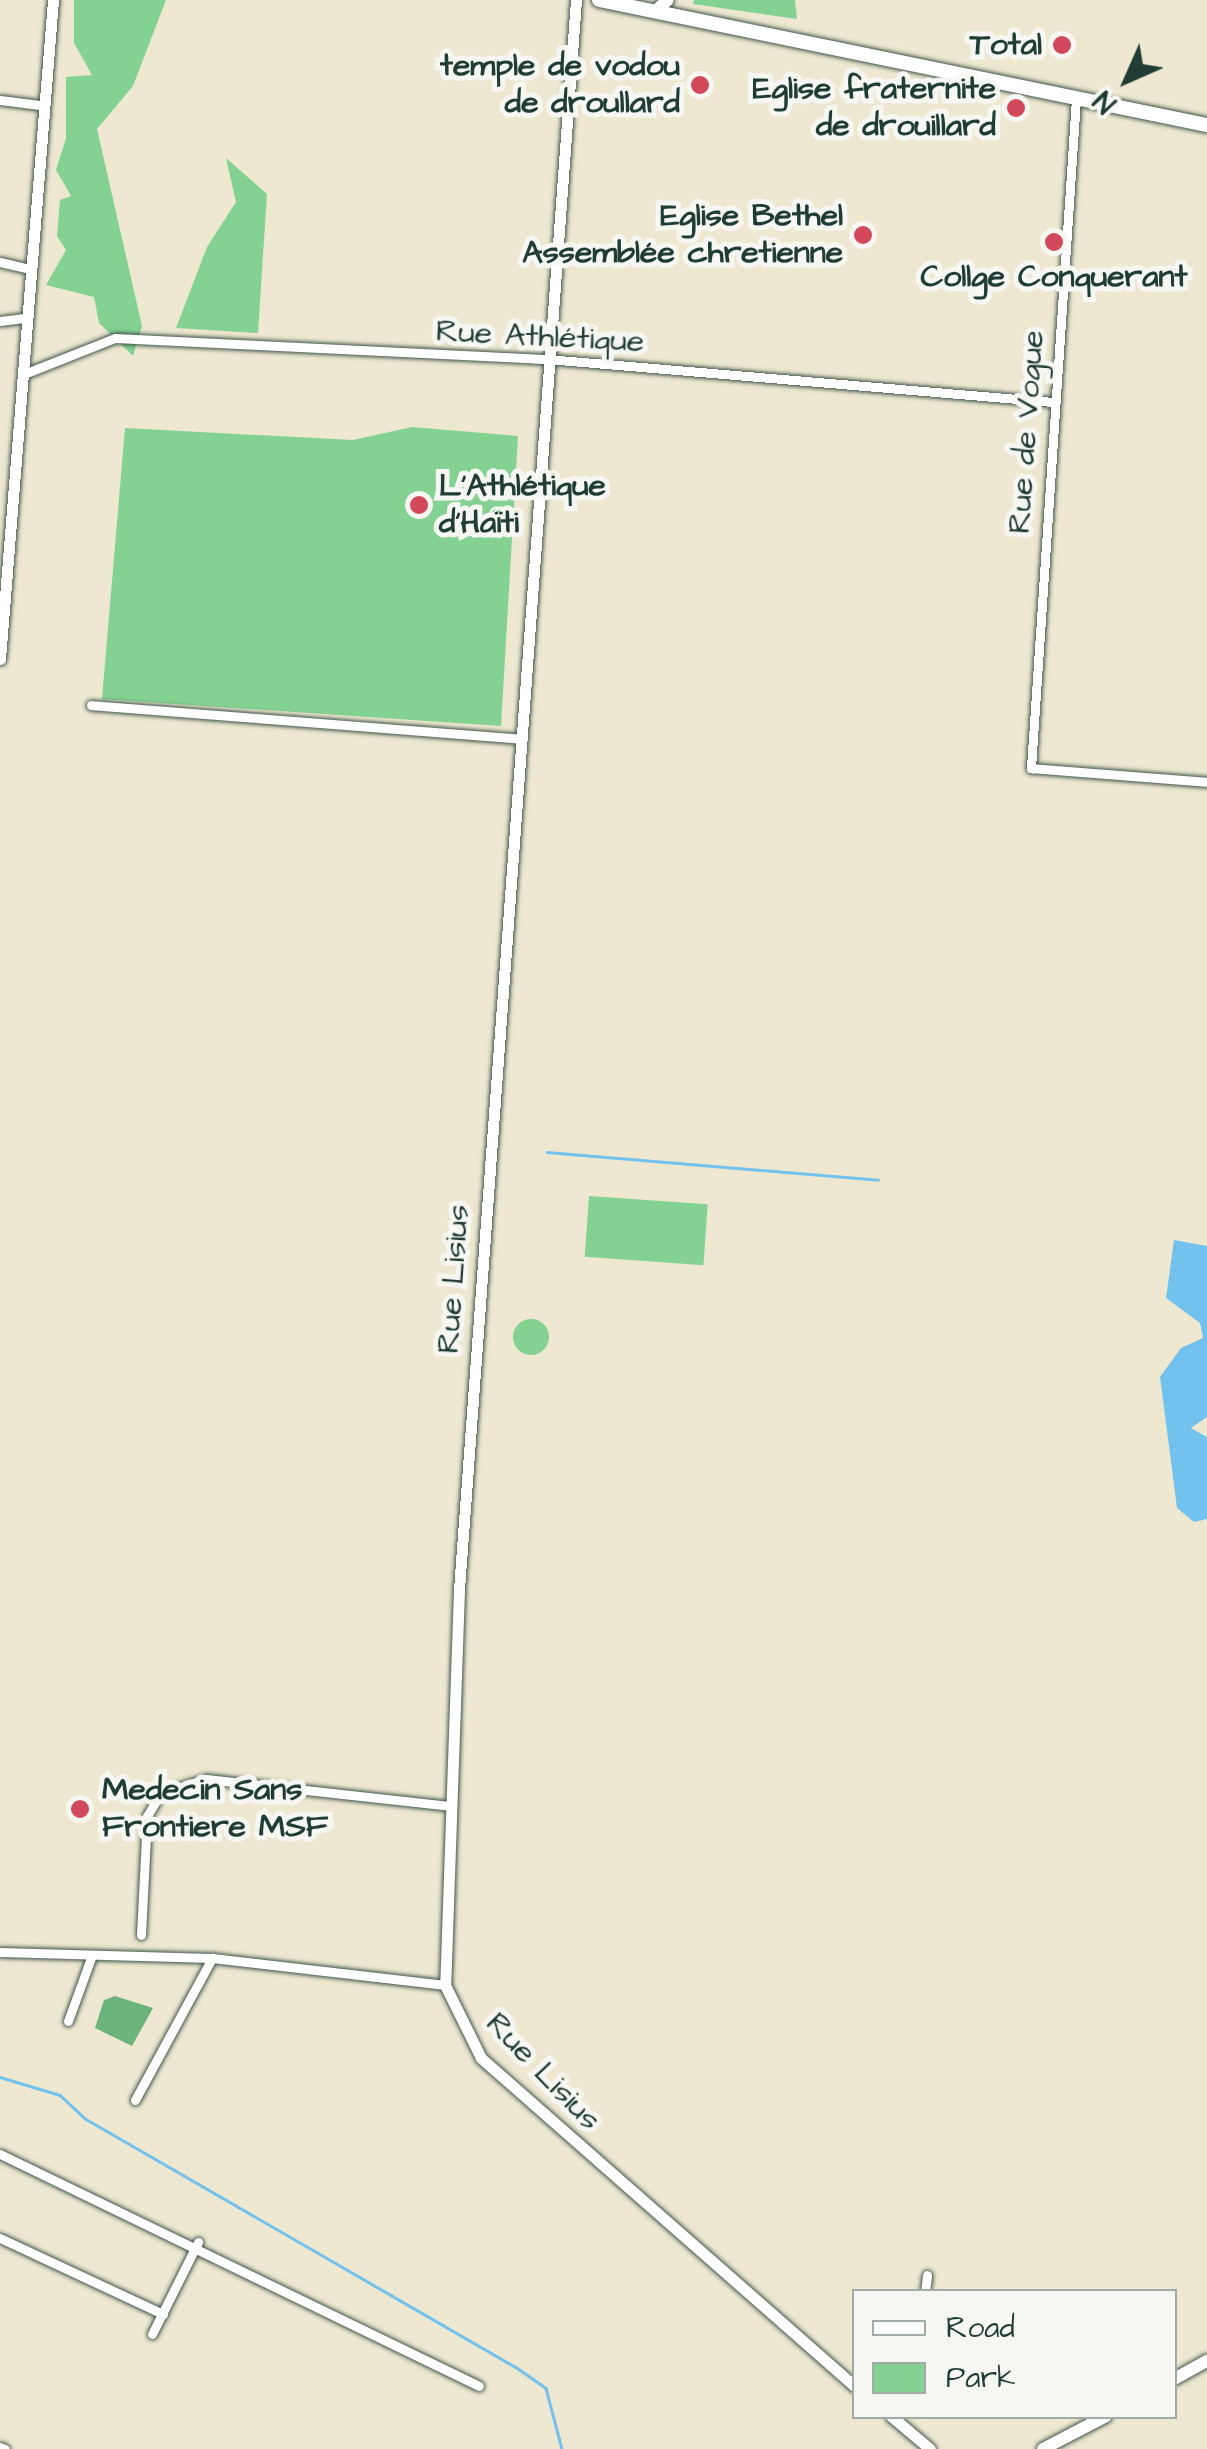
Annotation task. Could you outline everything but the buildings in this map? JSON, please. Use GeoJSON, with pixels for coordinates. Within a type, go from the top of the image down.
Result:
{"type":"FeatureCollection","features":[{"type":"Feature","properties":{"kind":"main road"},"geometry":{"type":"LineString","coordinates":[[599,0],[1207,125]]}},
{"type":"Feature","properties":{"kind":"main road"},"geometry":{"type":"LineString","coordinates":[[654,12],[668,0]]}},
{"type":"Feature","properties":{"kind":"main road"},"geometry":{"type":"LineString","coordinates":[[1177,2377],[1207,2361]]}},
{"type":"Feature","properties":{"kind":"main road"},"geometry":{"type":"LineString","coordinates":[[1044,2449],[1100,2419]]}},
{"type":"Feature","properties":{"kind":"street"},"geometry":{"type":"LineString","coordinates":[[0,660],[5,549],[29,372],[27,268],[53,0]]}},
{"type":"Feature","properties":{"kind":"street","name":"Rue Lisius"},"geometry":{"type":"LineString","coordinates":[[576,0],[546,359],[439,1984],[481,2058],[852,2384]]}},
{"type":"Feature","properties":{"kind":"street","name":"Rue de Vogue"},"geometry":{"type":"LineString","coordinates":[[1076,99],[1053,402],[1032,768],[1207,782]]}},
{"type":"Feature","properties":{"kind":"street"},"geometry":{"type":"LineString","coordinates":[[0,100],[40,104]]}},
{"type":"Feature","properties":{"kind":"street"},"geometry":{"type":"LineString","coordinates":[[0,262],[27,268]]}},
{"type":"Feature","properties":{"kind":"street"},"geometry":{"type":"LineString","coordinates":[[0,320],[26,318]]}},
{"type":"Feature","properties":{"kind":"street","name":"Rue Athlétique"},"geometry":{"type":"LineString","coordinates":[[29,372],[115,338],[546,359],[1053,402]]}},
{"type":"Feature","properties":{"kind":"street"},"geometry":{"type":"LineString","coordinates":[[91,705],[523,739]]}},
{"type":"Feature","properties":{"kind":"street"},"geometry":{"type":"LineString","coordinates":[[142,1934],[147,1816],[161,1793],[206,1780],[450,1806]]}},
{"type":"Feature","properties":{"kind":"street"},"geometry":{"type":"LineString","coordinates":[[0,1952],[212,1958],[439,1984]]}},
{"type":"Feature","properties":{"kind":"street"},"geometry":{"type":"LineString","coordinates":[[68,2021],[92,1955]]}},
{"type":"Feature","properties":{"kind":"street"},"geometry":{"type":"LineString","coordinates":[[135,2100],[212,1958]]}},
{"type":"Feature","properties":{"kind":"street"},"geometry":{"type":"LineString","coordinates":[[0,2154],[198,2242],[314,2310],[479,2386]]}},
{"type":"Feature","properties":{"kind":"street"},"geometry":{"type":"LineString","coordinates":[[0,2238],[163,2314]]}},
{"type":"Feature","properties":{"kind":"street"},"geometry":{"type":"LineString","coordinates":[[152,2334],[198,2242]]}},
{"type":"Feature","properties":{"kind":"street"},"geometry":{"type":"LineString","coordinates":[[925,2289],[927,2276]]}},
{"type":"Feature","properties":{"kind":"street"},"geometry":{"type":"LineString","coordinates":[[894,2419],[930,2449]]}},
{"type":"Feature","properties":{"kind":"street"},"geometry":{"type":"LineString","coordinates":[[907,2430],[912,2419]]}},
{"type":"Feature","properties":{"kind":"green space"},"geometry":{"type":"Polygon","coordinates":[[[74,0],[166,0],[133,86],[97,129],[142,326],[133,356],[99,323],[94,297],[46,285],[66,250],[57,236],[60,200],[71,196],[56,170],[66,138],[66,77],[92,75],[74,43],[74,0]]]}},
{"type":"Feature","properties":{"kind":"green space"},"geometry":{"type":"Polygon","coordinates":[[[694,0],[795,0],[797,19],[693,4],[694,0]]]}},
{"type":"Feature","properties":{"kind":"green space"},"geometry":{"type":"Polygon","coordinates":[[[226,158],[267,194],[258,333],[176,328],[207,247],[236,202],[226,158]]]}},
{"type":"Feature","properties":{"kind":"green space"},"geometry":{"type":"Polygon","coordinates":[[[412,427],[518,436],[501,726],[102,699],[125,428],[353,440],[412,427]]]}},
{"type":"Feature","properties":{"kind":"green space"},"geometry":{"type":"Polygon","coordinates":[[[589,1196],[708,1204],[703,1265],[585,1257],[589,1196]]]}},
{"type":"Feature","properties":{"kind":"green space"},"geometry":{"type":"Polygon","coordinates":[[[531,1319],[544,1324],[549,1337],[544,1350],[531,1355],[518,1350],[513,1337],[518,1324],[531,1319]]]}},
{"type":"Feature","properties":{"kind":"green space"},"geometry":{"type":"Polygon","coordinates":[[[115,1996],[153,2008],[132,2046],[95,2028],[104,2000],[115,1996]]]}},
{"type":"Feature","properties":{"kind":"water"},"geometry":{"type":"Polygon","coordinates":[[[1174,1240],[1207,1246],[1207,1417],[1191,1428],[1207,1437],[1207,1519],[1194,1522],[1177,1508],[1160,1377],[1181,1348],[1203,1338],[1200,1323],[1166,1298],[1174,1240]]]}},
{"type":"Feature","properties":{"kind":"waterway"},"geometry":{"type":"LineString","coordinates":[[547,1152],[878,1180]]}},
{"type":"Feature","properties":{"kind":"waterway"},"geometry":{"type":"LineString","coordinates":[[0,2077],[60,2095],[86,2119],[516,2367],[546,2388],[562,2449]]}},
{"type":"Feature","properties":{"kind":"place","name":"Total"},"geometry":{"type":"Point","coordinates":[1062,45]}},
{"type":"Feature","properties":{"kind":"place","name":"temple de vodou de droullard"},"geometry":{"type":"Point","coordinates":[700,85]}},
{"type":"Feature","properties":{"kind":"place","name":"Eglise fraternite de drouillard"},"geometry":{"type":"Point","coordinates":[1016,108]}},
{"type":"Feature","properties":{"kind":"place","name":"Eglise Bethel Assemblée chretienne"},"geometry":{"type":"Point","coordinates":[863,235]}},
{"type":"Feature","properties":{"kind":"place","name":"Collge Conquerant"},"geometry":{"type":"Point","coordinates":[1054,242]}},
{"type":"Feature","properties":{"kind":"place","name":"L'Athlétique d'Haïti"},"geometry":{"type":"Point","coordinates":[419,505]}},
{"type":"Feature","properties":{"kind":"place","name":"Medecin Sans Frontiere MSF"},"geometry":{"type":"Point","coordinates":[80,1809]}}]}
